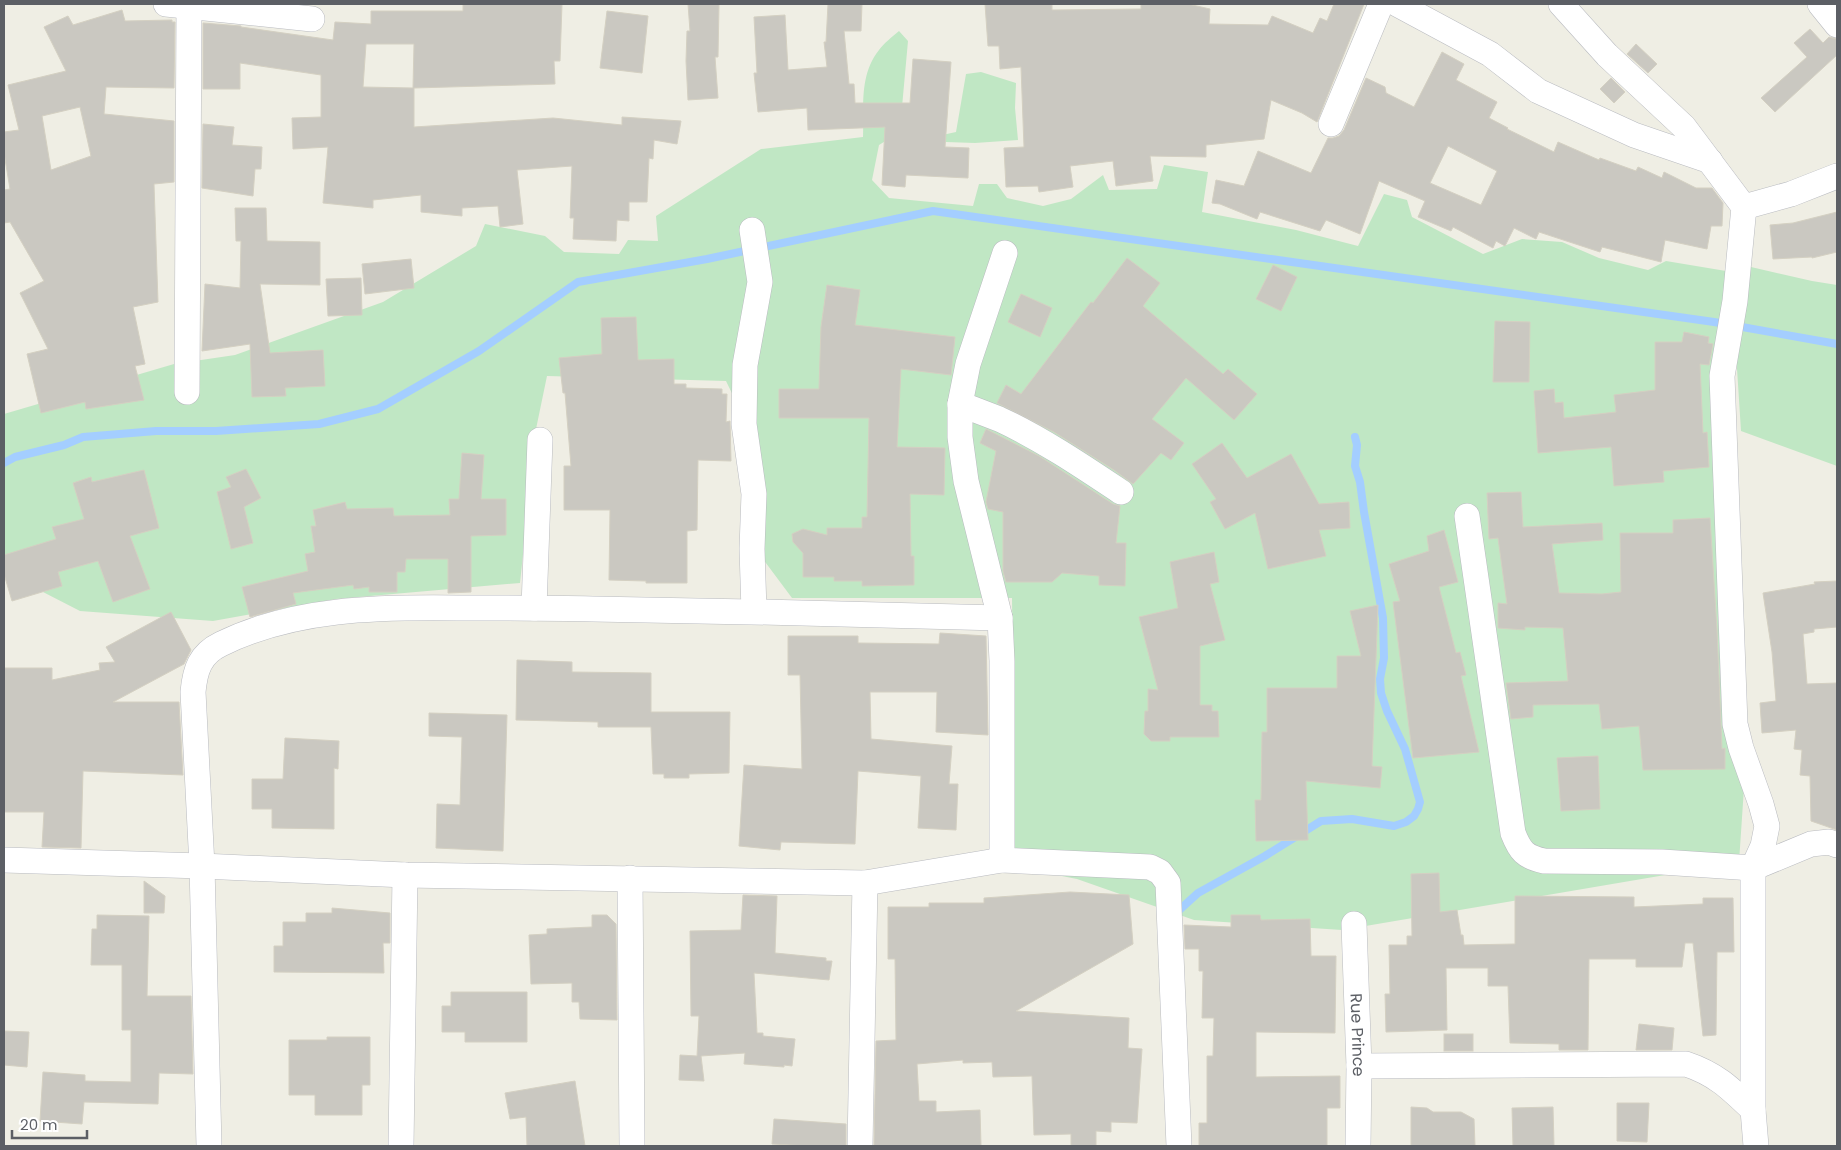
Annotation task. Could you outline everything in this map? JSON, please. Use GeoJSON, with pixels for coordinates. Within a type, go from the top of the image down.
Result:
{"type":"FeatureCollection","features":[{"type":"Feature","properties":{"kind":"street"},"geometry":{"type":"LineString","coordinates":[[1330,124],[1381,4]]}},
{"type":"Feature","properties":{"kind":"street"},"geometry":{"type":"LineString","coordinates":[[1397,4],[1490,54],[1538,91],[1634,135],[1710,162]]}},
{"type":"Feature","properties":{"kind":"street"},"geometry":{"type":"LineString","coordinates":[[1561,4],[1607,55],[1684,127],[1744,207],[1734,301],[1722,376],[1735,724],[1767,826],[1763,846],[1753,868],[1753,1110],[1756,1146]]}},
{"type":"Feature","properties":{"kind":"street"},"geometry":{"type":"LineString","coordinates":[[1820,4],[1837,25]]}},
{"type":"Feature","properties":{"kind":"street"},"geometry":{"type":"LineString","coordinates":[[187,392],[181,5],[312,19]]}},
{"type":"Feature","properties":{"kind":"street"},"geometry":{"type":"LineString","coordinates":[[1744,207],[1791,194],[1837,176]]}},
{"type":"Feature","properties":{"kind":"street"},"geometry":{"type":"LineString","coordinates":[[752,230],[760,282],[744,365],[744,424],[754,494],[752,549],[754,612]]}},
{"type":"Feature","properties":{"kind":"street"},"geometry":{"type":"LineString","coordinates":[[1002,860],[1002,661],[1000,618],[966,481],[960,437],[960,404],[968,364],[1005,253]]}},
{"type":"Feature","properties":{"kind":"street"},"geometry":{"type":"LineString","coordinates":[[960,404],[999,419],[1024,432],[1082,466],[1121,492]]}},
{"type":"Feature","properties":{"kind":"street"},"geometry":{"type":"LineString","coordinates":[[534,608],[540,440]]}},
{"type":"Feature","properties":{"kind":"street"},"geometry":{"type":"LineString","coordinates":[[1467,516],[1513,834],[1519,848],[1531,858],[1544,861],[1662,862],[1753,868],[1811,844],[1829,842],[1837,845]]}},
{"type":"Feature","properties":{"kind":"street"},"geometry":{"type":"LineString","coordinates":[[209,1146],[202,866],[193,692],[194,675],[204,656],[219,644],[261,628],[313,614],[398,608],[534,608],[1000,618]]}},
{"type":"Feature","properties":{"kind":"street"},"geometry":{"type":"LineString","coordinates":[[4,860],[202,866],[405,876],[864,882],[1002,860],[1150,867],[1160,872],[1168,884],[1179,1146]]}},
{"type":"Feature","properties":{"kind":"street"},"geometry":{"type":"LineString","coordinates":[[401,1146],[405,876]]}},
{"type":"Feature","properties":{"kind":"street"},"geometry":{"type":"LineString","coordinates":[[630,878],[632,1146]]}},
{"type":"Feature","properties":{"kind":"street"},"geometry":{"type":"LineString","coordinates":[[860,1146],[864,882]]}},
{"type":"Feature","properties":{"kind":"street","name":"Rue Prince"},"geometry":{"type":"LineString","coordinates":[[1354,924],[1359,1066],[1358,1146]]}},
{"type":"Feature","properties":{"kind":"street"},"geometry":{"type":"LineString","coordinates":[[1359,1066],[1686,1064],[1720,1079],[1753,1110]]}},
{"type":"Feature","properties":{"kind":"green space"},"geometry":{"type":"Polygon","coordinates":[[[899,31],[908,41],[900,129],[933,137],[956,132],[966,74],[981,72],[1016,83],[1015,108],[1018,140],[975,143],[887,140],[879,145],[872,180],[889,198],[973,206],[979,184],[997,184],[1007,198],[1043,206],[1071,199],[1103,175],[1109,190],[1157,189],[1164,165],[1208,172],[1202,212],[1296,230],[1358,246],[1384,194],[1407,200],[1412,217],[1483,254],[1522,239],[1562,242],[1599,258],[1648,270],[1666,261],[1732,272],[1722,376],[1745,773],[1738,877],[1677,873],[1342,930],[1194,920],[1077,879],[1021,868],[1015,847],[1012,598],[792,598],[760,555],[760,451],[726,381],[547,376],[536,429],[520,583],[336,599],[213,621],[80,611],[4,572],[4,414],[174,364],[235,355],[383,302],[476,246],[485,224],[545,236],[564,252],[619,254],[628,240],[658,241],[656,216],[761,149],[863,137],[863,103],[868,70],[881,47],[899,31]]]}},
{"type":"Feature","properties":{"kind":"green space"},"geometry":{"type":"Polygon","coordinates":[[[1751,267],[1837,285],[1837,466],[1741,431],[1736,353],[1751,267]]]}},
{"type":"Feature","properties":{"kind":"building"},"geometry":{"type":"Polygon","coordinates":[[[463,4],[562,4],[560,61],[554,61],[555,84],[414,88],[414,127],[553,118],[622,125],[622,117],[681,121],[677,144],[654,140],[653,159],[649,158],[647,202],[629,202],[629,221],[617,220],[616,241],[573,239],[574,218],[570,218],[572,166],[517,170],[523,224],[500,227],[498,206],[462,208],[462,216],[421,212],[421,195],[373,200],[373,208],[323,203],[328,147],[293,149],[292,118],[321,117],[321,75],[240,63],[240,89],[203,89],[203,23],[241,26],[333,40],[335,22],[371,24],[371,11],[463,11],[463,4]],[[366,44],[363,87],[413,88],[414,44],[366,44]]]}},
{"type":"Feature","properties":{"kind":"building"},"geometry":{"type":"Polygon","coordinates":[[[688,4],[719,4],[718,57],[715,57],[718,98],[688,100],[686,61],[687,31],[690,31],[688,4]]]}},
{"type":"Feature","properties":{"kind":"building"},"geometry":{"type":"Polygon","coordinates":[[[828,4],[862,4],[861,31],[844,31],[849,84],[854,84],[855,103],[910,103],[913,59],[951,62],[945,147],[969,148],[968,178],[906,175],[905,187],[882,185],[885,127],[808,130],[807,108],[758,112],[754,73],[757,73],[754,17],[785,15],[788,70],[827,67],[824,42],[826,42],[828,4]]]}},
{"type":"Feature","properties":{"kind":"building"},"geometry":{"type":"Polygon","coordinates":[[[985,4],[1052,4],[1052,10],[1141,9],[1141,4],[1188,4],[1210,9],[1209,24],[1268,25],[1272,16],[1313,33],[1320,18],[1327,21],[1334,4],[1364,4],[1317,122],[1302,113],[1271,100],[1264,139],[1206,145],[1206,157],[1150,156],[1153,181],[1116,186],[1113,161],[1070,166],[1073,187],[1039,192],[1038,186],[1006,187],[1004,148],[1024,147],[1021,67],[1000,69],[999,46],[988,46],[985,4]]]}},
{"type":"Feature","properties":{"kind":"building"},"geometry":{"type":"Polygon","coordinates":[[[122,10],[125,21],[172,20],[172,22],[175,22],[174,88],[106,87],[104,114],[174,121],[174,182],[154,184],[158,302],[133,307],[145,364],[135,366],[144,400],[86,409],[85,402],[41,413],[27,354],[48,349],[20,293],[44,281],[10,222],[4,223],[4,190],[10,189],[4,153],[4,132],[19,130],[8,85],[66,71],[44,27],[68,16],[73,25],[122,10]],[[80,107],[42,116],[51,170],[91,156],[80,107]]]}},
{"type":"Feature","properties":{"kind":"building"},"geometry":{"type":"Polygon","coordinates":[[[607,11],[648,16],[642,73],[600,68],[607,11]]]}},
{"type":"Feature","properties":{"kind":"building"},"geometry":{"type":"Polygon","coordinates":[[[1810,29],[1823,43],[1829,37],[1837,39],[1837,55],[1775,112],[1761,98],[1807,57],[1794,43],[1810,29]]]}},
{"type":"Feature","properties":{"kind":"building"},"geometry":{"type":"Polygon","coordinates":[[[1636,44],[1657,64],[1648,73],[1627,54],[1636,44]]]}},
{"type":"Feature","properties":{"kind":"building"},"geometry":{"type":"Polygon","coordinates":[[[1442,52],[1464,64],[1456,80],[1497,102],[1489,118],[1554,152],[1558,142],[1599,160],[1600,158],[1636,171],[1638,167],[1662,178],[1664,172],[1696,188],[1712,188],[1723,203],[1722,226],[1711,226],[1707,249],[1665,240],[1661,262],[1602,247],[1600,252],[1539,232],[1536,239],[1514,228],[1505,246],[1496,241],[1493,248],[1453,227],[1451,231],[1418,217],[1425,201],[1379,181],[1360,234],[1326,220],[1320,231],[1260,212],[1257,219],[1220,204],[1212,203],[1216,180],[1244,186],[1258,151],[1311,173],[1328,138],[1339,136],[1344,130],[1366,78],[1385,87],[1386,93],[1414,107],[1442,52]],[[1448,146],[1430,183],[1481,205],[1497,171],[1448,146]]]}},
{"type":"Feature","properties":{"kind":"building"},"geometry":{"type":"Polygon","coordinates":[[[1611,78],[1625,92],[1614,103],[1600,89],[1611,78]]]}},
{"type":"Feature","properties":{"kind":"building"},"geometry":{"type":"Polygon","coordinates":[[[203,124],[234,127],[232,145],[262,147],[261,169],[255,169],[253,196],[202,188],[203,124]]]}},
{"type":"Feature","properties":{"kind":"building"},"geometry":{"type":"Polygon","coordinates":[[[235,208],[266,208],[267,241],[320,242],[320,285],[260,284],[270,353],[323,350],[325,386],[285,388],[286,396],[252,397],[250,344],[202,351],[205,284],[240,288],[241,241],[236,241],[235,208]]]}},
{"type":"Feature","properties":{"kind":"building"},"geometry":{"type":"Polygon","coordinates":[[[1837,212],[1837,252],[1812,258],[1773,259],[1770,225],[1793,223],[1837,212]]]}},
{"type":"Feature","properties":{"kind":"building"},"geometry":{"type":"Polygon","coordinates":[[[1127,258],[1160,283],[1143,306],[1223,374],[1228,369],[1257,394],[1234,420],[1186,378],[1152,419],[1184,443],[1171,460],[1161,453],[1133,484],[1054,432],[997,403],[1006,385],[1021,394],[1127,258]]]}},
{"type":"Feature","properties":{"kind":"building"},"geometry":{"type":"Polygon","coordinates":[[[411,259],[414,288],[365,294],[362,264],[411,259]]]}},
{"type":"Feature","properties":{"kind":"building"},"geometry":{"type":"Polygon","coordinates":[[[1273,265],[1297,277],[1281,311],[1256,299],[1273,265]]]}},
{"type":"Feature","properties":{"kind":"building"},"geometry":{"type":"Polygon","coordinates":[[[361,278],[362,315],[328,316],[326,279],[361,278]]]}},
{"type":"Feature","properties":{"kind":"building"},"geometry":{"type":"Polygon","coordinates":[[[827,285],[860,290],[855,325],[955,337],[951,375],[901,369],[897,447],[945,448],[944,495],[910,494],[911,556],[914,556],[914,585],[862,586],[862,581],[834,581],[834,577],[803,577],[803,553],[793,542],[792,534],[803,529],[827,535],[827,528],[862,528],[862,517],[867,517],[869,418],[779,418],[779,389],[819,389],[821,327],[827,285]]]}},
{"type":"Feature","properties":{"kind":"building"},"geometry":{"type":"Polygon","coordinates":[[[1021,294],[1052,308],[1040,337],[1008,322],[1021,294]]]}},
{"type":"Feature","properties":{"kind":"building"},"geometry":{"type":"Polygon","coordinates":[[[636,317],[638,360],[674,359],[674,384],[686,384],[686,388],[722,389],[722,394],[727,394],[726,422],[730,421],[731,461],[698,460],[697,530],[687,531],[687,583],[646,583],[646,581],[609,580],[610,510],[564,510],[564,466],[571,466],[565,393],[563,393],[559,358],[602,354],[601,318],[636,317]]]}},
{"type":"Feature","properties":{"kind":"building"},"geometry":{"type":"Polygon","coordinates":[[[1495,321],[1530,322],[1529,382],[1493,382],[1495,321]]]}},
{"type":"Feature","properties":{"kind":"building"},"geometry":{"type":"Polygon","coordinates":[[[1684,332],[1709,337],[1708,343],[1713,344],[1709,365],[1700,364],[1703,433],[1707,432],[1709,467],[1663,471],[1664,482],[1614,486],[1611,447],[1538,453],[1534,391],[1554,389],[1555,403],[1563,402],[1564,418],[1616,412],[1614,395],[1655,390],[1655,342],[1682,342],[1684,332]]]}},
{"type":"Feature","properties":{"kind":"building"},"geometry":{"type":"Polygon","coordinates":[[[986,429],[1039,456],[1113,504],[1120,506],[1116,543],[1126,543],[1125,586],[1099,585],[1099,576],[1062,573],[1052,582],[1006,582],[1003,571],[1003,512],[988,509],[986,502],[996,451],[980,443],[986,429]]]}},
{"type":"Feature","properties":{"kind":"building"},"geometry":{"type":"Polygon","coordinates":[[[1222,443],[1247,478],[1291,454],[1319,504],[1349,502],[1350,528],[1319,530],[1326,556],[1268,569],[1255,513],[1225,529],[1210,502],[1216,499],[1192,464],[1222,443]]]}},
{"type":"Feature","properties":{"kind":"building"},"geometry":{"type":"Polygon","coordinates":[[[462,453],[484,455],[481,499],[506,499],[506,535],[471,536],[471,592],[448,593],[448,559],[406,559],[405,572],[397,572],[397,592],[369,592],[369,587],[354,589],[353,585],[293,593],[296,604],[250,617],[242,587],[308,571],[305,554],[315,552],[311,526],[316,526],[313,510],[345,502],[347,509],[393,508],[394,516],[450,515],[449,499],[459,499],[462,453]]]}},
{"type":"Feature","properties":{"kind":"building"},"geometry":{"type":"Polygon","coordinates":[[[246,469],[261,498],[244,507],[253,543],[231,549],[217,492],[231,487],[226,477],[246,469]]]}},
{"type":"Feature","properties":{"kind":"building"},"geometry":{"type":"Polygon","coordinates":[[[144,470],[159,528],[130,536],[150,589],[113,602],[98,561],[58,572],[62,586],[12,601],[4,574],[4,555],[56,539],[52,527],[84,519],[73,483],[91,477],[92,482],[144,470]]]}},
{"type":"Feature","properties":{"kind":"building"},"geometry":{"type":"Polygon","coordinates":[[[1521,492],[1523,527],[1602,523],[1603,540],[1552,544],[1559,593],[1602,594],[1621,592],[1620,533],[1673,533],[1673,520],[1710,518],[1722,749],[1725,748],[1725,769],[1643,770],[1639,726],[1602,729],[1599,704],[1533,705],[1533,717],[1511,719],[1506,683],[1568,681],[1563,628],[1525,627],[1525,630],[1498,628],[1498,603],[1507,604],[1498,538],[1489,539],[1487,493],[1521,492]]]}},
{"type":"Feature","properties":{"kind":"building"},"geometry":{"type":"Polygon","coordinates":[[[1444,530],[1458,582],[1439,587],[1456,653],[1460,652],[1466,675],[1461,676],[1479,752],[1413,758],[1393,602],[1400,601],[1389,564],[1429,551],[1427,536],[1444,530]]]}},
{"type":"Feature","properties":{"kind":"building"},"geometry":{"type":"Polygon","coordinates":[[[1214,552],[1219,582],[1210,584],[1225,640],[1200,646],[1200,705],[1212,705],[1212,711],[1218,711],[1219,737],[1170,737],[1170,741],[1151,741],[1144,734],[1145,711],[1148,711],[1148,689],[1158,690],[1139,617],[1178,608],[1170,562],[1214,552]]]}},
{"type":"Feature","properties":{"kind":"building"},"geometry":{"type":"Polygon","coordinates":[[[1837,581],[1837,627],[1814,629],[1814,632],[1803,634],[1807,684],[1837,683],[1837,830],[1811,821],[1810,776],[1800,775],[1802,750],[1794,749],[1796,730],[1762,733],[1760,703],[1776,701],[1772,652],[1763,593],[1815,584],[1814,582],[1837,581]]]}},
{"type":"Feature","properties":{"kind":"building"},"geometry":{"type":"Polygon","coordinates":[[[1378,605],[1372,766],[1382,767],[1380,788],[1306,781],[1308,840],[1256,841],[1255,800],[1261,800],[1262,732],[1267,732],[1267,688],[1337,688],[1337,656],[1361,656],[1350,611],[1378,605]]]}},
{"type":"Feature","properties":{"kind":"building"},"geometry":{"type":"Polygon","coordinates":[[[171,612],[191,650],[184,664],[113,702],[179,702],[183,775],[83,771],[81,848],[42,847],[44,812],[4,812],[4,668],[52,668],[52,680],[100,670],[99,663],[115,662],[106,647],[171,612]]]}},
{"type":"Feature","properties":{"kind":"building"},"geometry":{"type":"Polygon","coordinates":[[[940,633],[986,636],[988,735],[936,732],[937,692],[870,692],[871,739],[952,746],[949,784],[958,784],[956,830],[918,828],[921,776],[858,771],[855,844],[781,842],[780,850],[739,846],[744,765],[802,769],[800,675],[788,675],[788,636],[858,636],[858,643],[939,644],[940,633]]]}},
{"type":"Feature","properties":{"kind":"building"},"geometry":{"type":"Polygon","coordinates":[[[517,660],[572,662],[572,672],[651,673],[651,712],[730,712],[729,773],[689,774],[689,778],[664,778],[664,774],[653,774],[651,727],[598,727],[598,722],[516,720],[517,660]]]}},
{"type":"Feature","properties":{"kind":"building"},"geometry":{"type":"Polygon","coordinates":[[[429,713],[507,715],[503,851],[436,848],[437,804],[460,805],[462,737],[429,736],[429,713]]]}},
{"type":"Feature","properties":{"kind":"building"},"geometry":{"type":"Polygon","coordinates":[[[285,738],[339,741],[338,769],[334,768],[334,829],[272,828],[272,809],[252,809],[252,779],[283,779],[285,738]]]}},
{"type":"Feature","properties":{"kind":"building"},"geometry":{"type":"Polygon","coordinates":[[[1598,756],[1600,809],[1561,811],[1557,758],[1598,756]]]}},
{"type":"Feature","properties":{"kind":"building"},"geometry":{"type":"Polygon","coordinates":[[[1439,873],[1440,912],[1457,910],[1464,945],[1515,944],[1515,896],[1634,897],[1634,907],[1703,904],[1703,898],[1733,898],[1734,952],[1717,952],[1716,1035],[1703,1036],[1693,943],[1685,943],[1682,967],[1636,967],[1636,959],[1589,959],[1588,1050],[1559,1050],[1559,1044],[1510,1043],[1508,986],[1488,986],[1488,968],[1446,968],[1447,1030],[1386,1032],[1385,994],[1390,994],[1389,945],[1407,945],[1407,936],[1412,936],[1411,874],[1439,873]]]}},
{"type":"Feature","properties":{"kind":"building"},"geometry":{"type":"Polygon","coordinates":[[[144,881],[165,896],[164,913],[144,913],[144,881]]]}},
{"type":"Feature","properties":{"kind":"building"},"geometry":{"type":"Polygon","coordinates":[[[1070,892],[1129,895],[1133,944],[1016,1011],[1129,1018],[1128,1048],[1142,1049],[1137,1123],[1111,1122],[1111,1132],[1096,1131],[1096,1146],[1071,1146],[1071,1134],[1034,1135],[1032,1076],[993,1077],[992,1062],[963,1063],[963,1060],[917,1064],[919,1101],[936,1101],[936,1112],[980,1110],[981,1146],[874,1146],[876,1041],[896,1040],[895,959],[888,959],[888,907],[929,907],[929,903],[984,903],[984,898],[1070,892]]]}},
{"type":"Feature","properties":{"kind":"building"},"geometry":{"type":"Polygon","coordinates":[[[743,895],[777,896],[775,953],[826,958],[826,961],[832,961],[829,980],[754,973],[757,1033],[763,1033],[763,1036],[795,1039],[792,1066],[744,1064],[745,1053],[701,1056],[704,1081],[679,1080],[680,1055],[697,1056],[699,1016],[691,1016],[690,931],[741,930],[743,895]]]}},
{"type":"Feature","properties":{"kind":"building"},"geometry":{"type":"Polygon","coordinates":[[[332,908],[390,913],[390,943],[383,943],[384,973],[274,972],[274,946],[283,946],[283,922],[306,922],[306,913],[332,913],[332,908]]]}},
{"type":"Feature","properties":{"kind":"building"},"geometry":{"type":"Polygon","coordinates":[[[97,915],[149,916],[147,996],[191,996],[193,1074],[159,1073],[158,1104],[84,1102],[82,1124],[40,1121],[43,1072],[85,1075],[85,1081],[131,1082],[131,1030],[122,1030],[122,965],[91,965],[92,929],[97,929],[97,915]]]}},
{"type":"Feature","properties":{"kind":"building"},"geometry":{"type":"Polygon","coordinates":[[[592,915],[607,915],[616,924],[617,1020],[580,1019],[579,1002],[572,1002],[572,983],[531,984],[529,935],[547,934],[547,929],[592,927],[592,915]]]}},
{"type":"Feature","properties":{"kind":"building"},"geometry":{"type":"Polygon","coordinates":[[[1231,915],[1260,915],[1261,920],[1310,919],[1311,956],[1336,956],[1335,1033],[1256,1032],[1256,1077],[1340,1076],[1340,1108],[1327,1108],[1327,1146],[1199,1146],[1199,1123],[1207,1123],[1207,1056],[1213,1056],[1214,1018],[1202,1018],[1203,971],[1199,971],[1199,949],[1185,949],[1184,925],[1231,927],[1231,915]]]}},
{"type":"Feature","properties":{"kind":"building"},"geometry":{"type":"Polygon","coordinates":[[[451,992],[527,992],[527,1042],[465,1042],[465,1032],[442,1032],[442,1006],[451,1006],[451,992]]]}},
{"type":"Feature","properties":{"kind":"building"},"geometry":{"type":"Polygon","coordinates":[[[1639,1024],[1674,1028],[1672,1050],[1636,1050],[1639,1024]]]}},
{"type":"Feature","properties":{"kind":"building"},"geometry":{"type":"Polygon","coordinates":[[[4,1031],[29,1032],[27,1067],[4,1065],[4,1031]]]}},
{"type":"Feature","properties":{"kind":"building"},"geometry":{"type":"Polygon","coordinates":[[[1444,1034],[1473,1034],[1473,1051],[1444,1051],[1444,1034]]]}},
{"type":"Feature","properties":{"kind":"building"},"geometry":{"type":"Polygon","coordinates":[[[327,1037],[370,1037],[370,1085],[362,1085],[362,1115],[315,1115],[315,1095],[289,1095],[289,1040],[327,1040],[327,1037]]]}},
{"type":"Feature","properties":{"kind":"building"},"geometry":{"type":"Polygon","coordinates":[[[575,1081],[585,1146],[527,1146],[526,1117],[510,1119],[505,1093],[575,1081]]]}},
{"type":"Feature","properties":{"kind":"building"},"geometry":{"type":"Polygon","coordinates":[[[1617,1103],[1649,1103],[1647,1142],[1617,1141],[1617,1103]]]}},
{"type":"Feature","properties":{"kind":"building"},"geometry":{"type":"Polygon","coordinates":[[[1411,1107],[1427,1108],[1433,1112],[1461,1112],[1474,1119],[1475,1146],[1411,1146],[1411,1107]]]}},
{"type":"Feature","properties":{"kind":"building"},"geometry":{"type":"Polygon","coordinates":[[[1553,1107],[1554,1146],[1513,1146],[1512,1108],[1553,1107]]]}},
{"type":"Feature","properties":{"kind":"building"},"geometry":{"type":"Polygon","coordinates":[[[774,1119],[846,1124],[846,1146],[772,1144],[774,1119]]]}},
{"type":"Feature","properties":{"kind":"waterway"},"geometry":{"type":"LineString","coordinates":[[4,463],[15,457],[64,445],[83,437],[156,431],[216,431],[319,424],[378,409],[479,351],[578,282],[707,259],[933,211],[1714,322],[1837,344]]}},
{"type":"Feature","properties":{"kind":"waterway"},"geometry":{"type":"LineString","coordinates":[[1176,913],[1198,893],[1265,856],[1321,821],[1352,819],[1394,826],[1406,822],[1414,816],[1418,809],[1420,802],[1405,749],[1387,711],[1381,693],[1380,679],[1384,658],[1383,618],[1360,482],[1355,466],[1357,445],[1355,437]]}}]}
